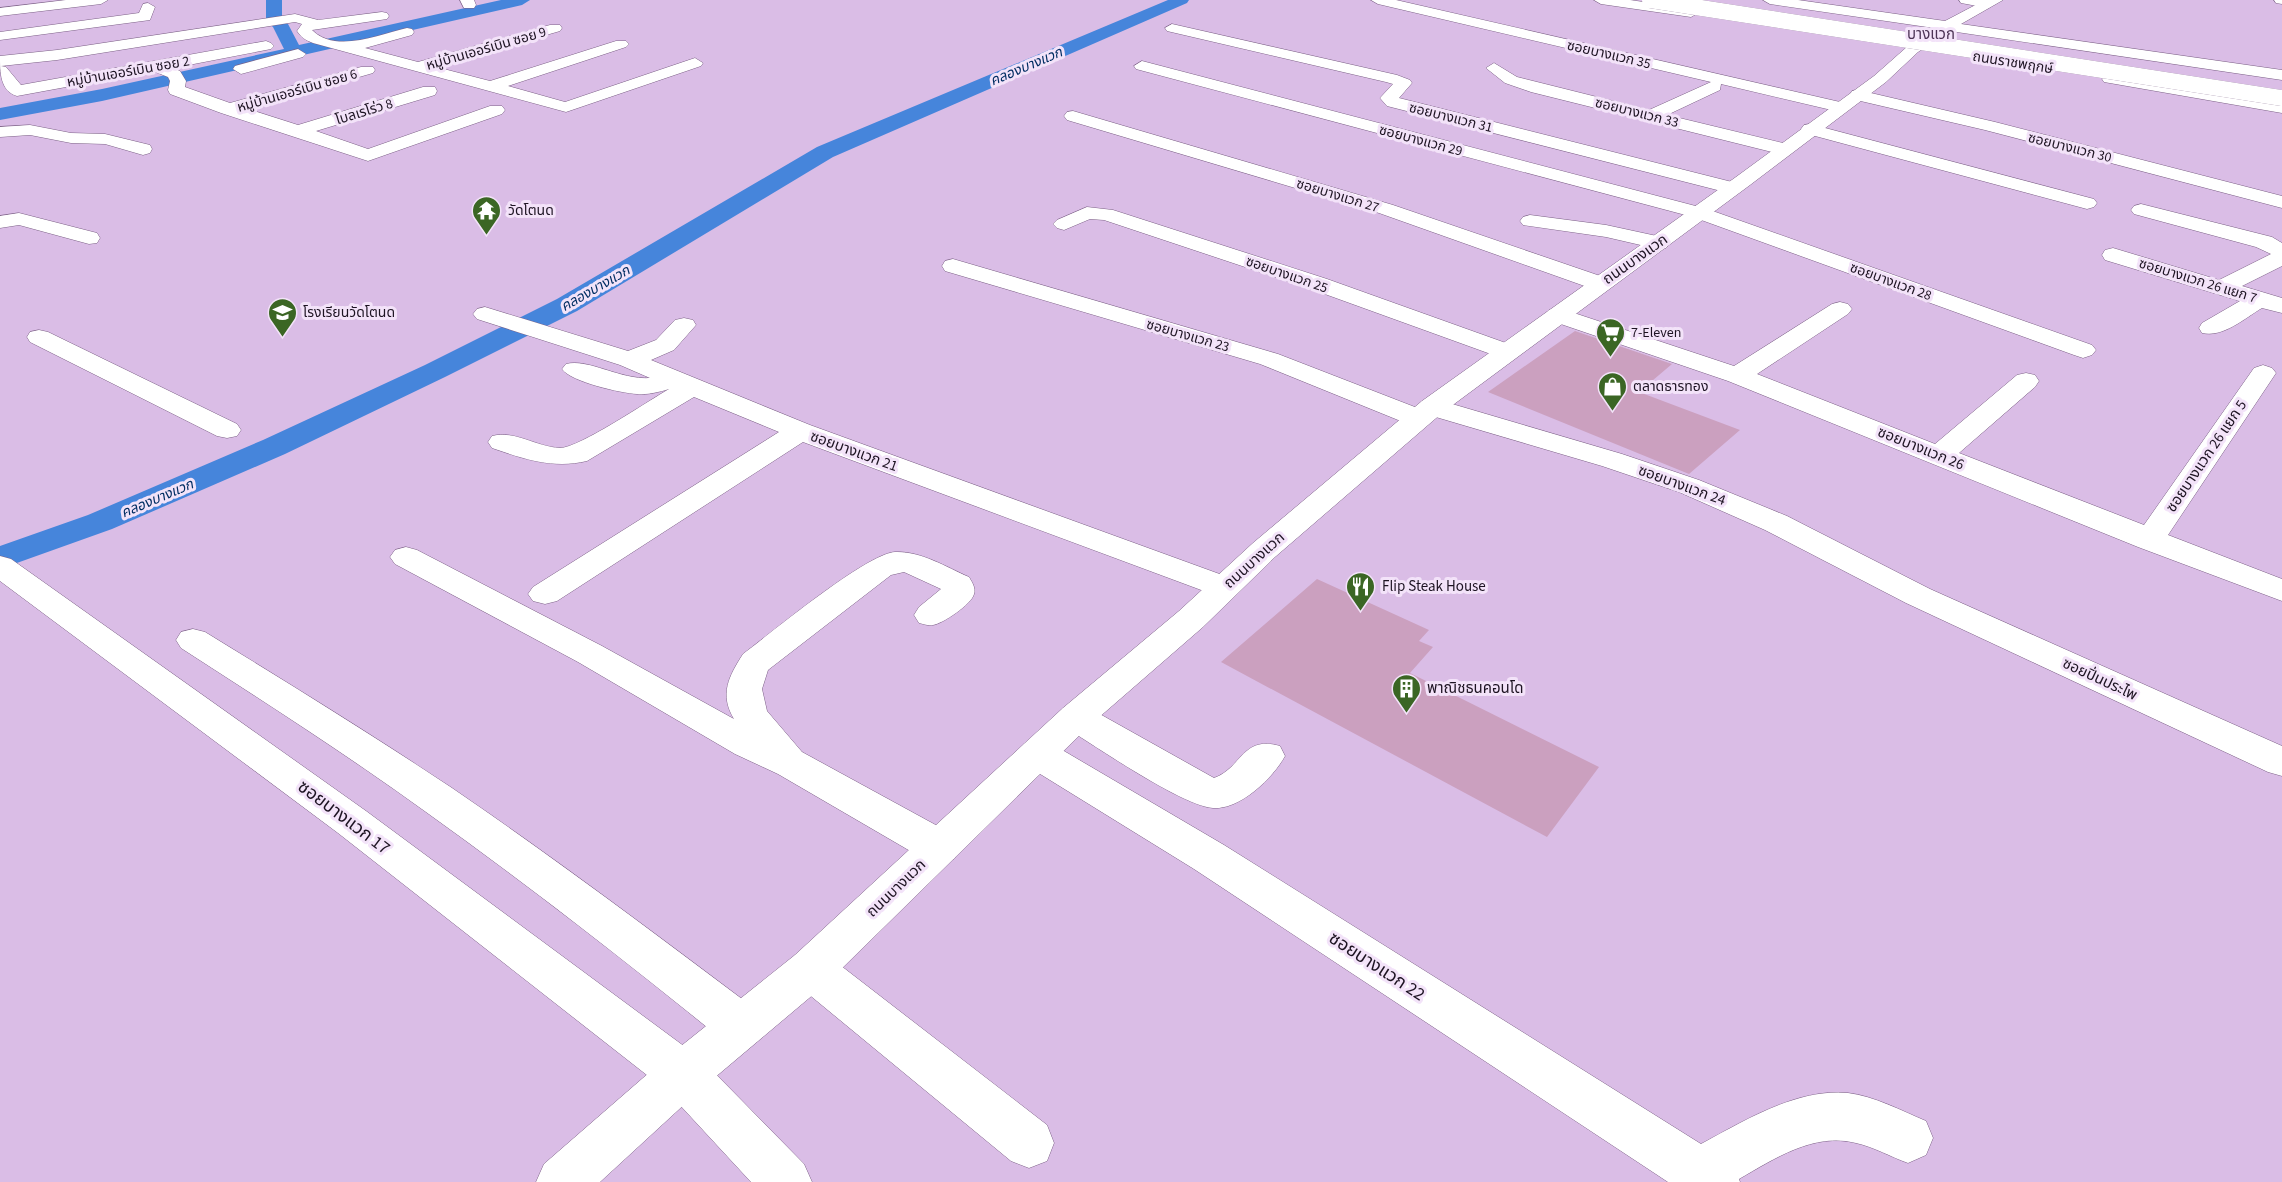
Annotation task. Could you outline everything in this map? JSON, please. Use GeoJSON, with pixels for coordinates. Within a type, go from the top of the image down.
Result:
{"type":"FeatureCollection","features":[{"type":"Feature","properties":{"kind":"street"},"geometry":{"type":"LineString","coordinates":[[0,3],[6,0]]}},
{"type":"Feature","properties":{"kind":"street"},"geometry":{"type":"LineString","coordinates":[[0,3],[101,0]]}},
{"type":"Feature","properties":{"kind":"street","name":"ซอยบางแวก 35"},"geometry":{"type":"LineString","coordinates":[[1378,0],[1849,101]]}},
{"type":"Feature","properties":{"kind":"street","name":"ถนนราชพฤกษ์"},"geometry":{"type":"LineString","coordinates":[[1601,0],[1917,46],[2282,108]]}},
{"type":"Feature","properties":{"kind":"street","name":"ถนนราชพฤกษ์"},"geometry":{"type":"LineString","coordinates":[[1650,0],[2282,98]]}},
{"type":"Feature","properties":{"kind":"street","name":"ถนนราชพฤกษ์"},"geometry":{"type":"LineString","coordinates":[[1718,0],[2282,86]]}},
{"type":"Feature","properties":{"kind":"street","name":"ถนนราชพฤกษ์"},"geometry":{"type":"LineString","coordinates":[[1770,0],[2282,75]]}},
{"type":"Feature","properties":{"kind":"street"},"geometry":{"type":"LineString","coordinates":[[1966,0],[1992,2]]}},
{"type":"Feature","properties":{"kind":"street"},"geometry":{"type":"LineString","coordinates":[[0,12],[55,2]]}},
{"type":"Feature","properties":{"kind":"street"},"geometry":{"type":"LineString","coordinates":[[55,2],[62,29],[57,55]]}},
{"type":"Feature","properties":{"kind":"street","name":"ถนนบางแวก"},"geometry":{"type":"LineString","coordinates":[[562,1182],[683,1074],[811,969],[1076,717],[1425,413],[1738,185],[1810,129],[1880,79],[1917,46],[1992,2]]}},
{"type":"Feature","properties":{"kind":"street"},"geometry":{"type":"LineString","coordinates":[[0,36],[145,17],[148,7]]}},
{"type":"Feature","properties":{"kind":"street"},"geometry":{"type":"LineString","coordinates":[[1817,31],[1851,30],[1863,24],[1863,20],[1859,17],[1836,9]]}},
{"type":"Feature","properties":{"kind":"street"},"geometry":{"type":"LineString","coordinates":[[382,16],[318,24],[307,27],[304,31],[310,37],[341,47],[566,107],[695,63]]}},
{"type":"Feature","properties":{"kind":"street"},"geometry":{"type":"LineString","coordinates":[[0,61],[57,55],[257,20],[296,18],[318,24]]}},
{"type":"Feature","properties":{"kind":"street","name":"หมู่บ้านเออร์เบิน ซอย 9"},"geometry":{"type":"LineString","coordinates":[[417,68],[555,28]]}},
{"type":"Feature","properties":{"kind":"street","name":"ซอยบางแวก 31"},"geometry":{"type":"LineString","coordinates":[[1172,28],[1391,78],[1404,83],[1388,98],[1393,102],[1738,185]]}},
{"type":"Feature","properties":{"kind":"street"},"geometry":{"type":"LineString","coordinates":[[341,47],[407,32]]}},
{"type":"Feature","properties":{"kind":"street"},"geometry":{"type":"LineString","coordinates":[[2127,82],[2030,61],[2008,55],[2002,50],[2006,45],[2019,41],[2145,55]]}},
{"type":"Feature","properties":{"kind":"street"},"geometry":{"type":"LineString","coordinates":[[489,87],[621,44]]}},
{"type":"Feature","properties":{"kind":"street","name":"หมู่บ้านเออร์เบิน ซอย 2"},"geometry":{"type":"LineString","coordinates":[[0,68],[17,91],[266,46]]}},
{"type":"Feature","properties":{"kind":"street"},"geometry":{"type":"LineString","coordinates":[[221,74],[298,54]]}},
{"type":"Feature","properties":{"kind":"street"},"geometry":{"type":"LineString","coordinates":[[0,68],[26,59]]}},
{"type":"Feature","properties":{"kind":"street"},"geometry":{"type":"LineString","coordinates":[[155,66],[176,80],[199,80]]}},
{"type":"Feature","properties":{"kind":"street","name":"ซอยบางแวก 29"},"geometry":{"type":"LineString","coordinates":[[1142,66],[1700,213]]}},
{"type":"Feature","properties":{"kind":"street","name":"ซอยบางแวก 33"},"geometry":{"type":"LineString","coordinates":[[1494,68],[1504,76],[1522,84],[1651,116],[1777,154]]}},
{"type":"Feature","properties":{"kind":"street","name":"หมู่บ้านเออร์เบิน ซอย 6"},"geometry":{"type":"LineString","coordinates":[[227,109],[366,70]]}},
{"type":"Feature","properties":{"kind":"street"},"geometry":{"type":"LineString","coordinates":[[176,80],[176,90],[227,109],[368,154],[496,110]]}},
{"type":"Feature","properties":{"kind":"street"},"geometry":{"type":"LineString","coordinates":[[1651,116],[1714,86]]}},
{"type":"Feature","properties":{"kind":"street","name":"โบลเรโร่ว 8"},"geometry":{"type":"LineString","coordinates":[[298,131],[429,91]]}},
{"type":"Feature","properties":{"kind":"street","name":"ซอยบางแวก 30"},"geometry":{"type":"LineString","coordinates":[[1849,101],[1989,126],[2282,202]]}},
{"type":"Feature","properties":{"kind":"street","name":"ซอยบางแวก 27"},"geometry":{"type":"LineString","coordinates":[[1072,116],[1153,142],[1199,153],[1386,209],[1600,284]]}},
{"type":"Feature","properties":{"kind":"street"},"geometry":{"type":"LineString","coordinates":[[1810,129],[2087,202]]}},
{"type":"Feature","properties":{"kind":"street"},"geometry":{"type":"LineString","coordinates":[[0,132],[30,130],[71,138],[105,139],[143,149]]}},
{"type":"Feature","properties":{"kind":"street"},"geometry":{"type":"LineString","coordinates":[[1738,185],[1673,161],[1688,149],[1707,145],[1777,154]]}},
{"type":"Feature","properties":{"kind":"street"},"geometry":{"type":"LineString","coordinates":[[2141,210],[2264,242],[2282,251]]}},
{"type":"Feature","properties":{"kind":"street","name":"ซอยบางแวก 25"},"geometry":{"type":"LineString","coordinates":[[1064,224],[1087,213],[1106,214],[1318,284],[1508,352]]}},
{"type":"Feature","properties":{"kind":"street","name":"ซอยบางแวก 28"},"geometry":{"type":"LineString","coordinates":[[1700,213],[2083,351]]}},
{"type":"Feature","properties":{"kind":"street"},"geometry":{"type":"LineString","coordinates":[[0,222],[19,219],[90,238]]}},
{"type":"Feature","properties":{"kind":"street"},"geometry":{"type":"LineString","coordinates":[[1530,222],[1606,231],[1658,243]]}},
{"type":"Feature","properties":{"kind":"street"},"geometry":{"type":"LineString","coordinates":[[1810,252],[1832,246],[1840,247],[1889,262]]}},
{"type":"Feature","properties":{"kind":"street","name":"ซอยบางแวก 26 แยก 7"},"geometry":{"type":"LineString","coordinates":[[2113,255],[2271,302]]}},
{"type":"Feature","properties":{"kind":"street"},"geometry":{"type":"LineString","coordinates":[[2223,287],[2282,257]]}},
{"type":"Feature","properties":{"kind":"street","name":"ซอยบางแวก 23"},"geometry":{"type":"LineString","coordinates":[[954,266],[1269,359],[1425,413]]}},
{"type":"Feature","properties":{"kind":"street"},"geometry":{"type":"LineString","coordinates":[[2211,328],[2271,302]]}},
{"type":"Feature","properties":{"kind":"street"},"geometry":{"type":"LineString","coordinates":[[1737,375],[1840,309]]}},
{"type":"Feature","properties":{"kind":"street","name":"ซอยบางแวก 21"},"geometry":{"type":"LineString","coordinates":[[485,314],[629,360],[800,431],[1224,587]]}},
{"type":"Feature","properties":{"kind":"street","name":"ซอยบางแวก 26"},"geometry":{"type":"LineString","coordinates":[[1557,315],[1737,375],[2282,591]]}},
{"type":"Feature","properties":{"kind":"street"},"geometry":{"type":"LineString","coordinates":[[629,360],[665,345],[684,325]]}},
{"type":"Feature","properties":{"kind":"street"},"geometry":{"type":"LineString","coordinates":[[39,337],[227,430]]}},
{"type":"Feature","properties":{"kind":"street"},"geometry":{"type":"LineString","coordinates":[[575,369],[631,386],[656,386],[682,382]]}},
{"type":"Feature","properties":{"kind":"street","name":"ซอยบางแวก 26 แยก 5"},"geometry":{"type":"LineString","coordinates":[[2150,540],[2264,373]]}},
{"type":"Feature","properties":{"kind":"street"},"geometry":{"type":"LineString","coordinates":[[1939,455],[2026,381]]}},
{"type":"Feature","properties":{"kind":"street"},"geometry":{"type":"LineString","coordinates":[[502,442],[551,457],[577,455],[682,382]]}},
{"type":"Feature","properties":{"kind":"street","name":"ซอยบางแวก 24"},"geometry":{"type":"LineString","coordinates":[[1425,413],[1612,460],[1689,486],[1776,523],[1827,552],[1918,596]]}},
{"type":"Feature","properties":{"kind":"street"},"geometry":{"type":"LineString","coordinates":[[545,594],[800,431]]}},
{"type":"Feature","properties":{"kind":"street"},"geometry":{"type":"LineString","coordinates":[[406,557],[591,654],[748,744],[792,764],[939,847]]}},
{"type":"Feature","properties":{"kind":"street"},"geometry":{"type":"LineString","coordinates":[[792,764],[758,727],[743,701],[744,676],[755,662],[880,568],[894,562],[910,563],[957,584],[958,594],[931,615]]}},
{"type":"Feature","properties":{"kind":"street","name":"ซอยบางแวก 17"},"geometry":{"type":"LineString","coordinates":[[8,572],[352,822],[683,1074],[786,1182]]}},
{"type":"Feature","properties":{"kind":"street","name":"ซอยปิ่นประไพ"},"geometry":{"type":"LineString","coordinates":[[1918,596],[2282,762]]}},
{"type":"Feature","properties":{"kind":"street"},"geometry":{"type":"LineString","coordinates":[[193,640],[339,732],[472,823],[590,908],[741,1026]]}},
{"type":"Feature","properties":{"kind":"street"},"geometry":{"type":"LineString","coordinates":[[1076,717],[1194,786],[1213,794],[1228,791],[1266,756]]}},
{"type":"Feature","properties":{"kind":"street","name":"ซอยบางแวก 22"},"geometry":{"type":"LineString","coordinates":[[1038,754],[1209,856],[1707,1178]]}},
{"type":"Feature","properties":{"kind":"street"},"geometry":{"type":"LineString","coordinates":[[811,969],[1029,1143]]}},
{"type":"Feature","properties":{"kind":"street"},"geometry":{"type":"LineString","coordinates":[[1707,1178],[1764,1139],[1817,1117],[1848,1117],[1908,1138]]}},
{"type":"Feature","properties":{"kind":"building","name":"ตลาดธารทอง"},"geometry":{"type":"Polygon","coordinates":[[[1575,331],[1672,364],[1639,392],[1740,430],[1689,474],[1488,392],[1575,331]]]}},
{"type":"Feature","properties":{"kind":"building","name":"พาณิชธนคอนโด"},"geometry":{"type":"Polygon","coordinates":[[[1317,579],[1429,630],[1419,641],[1433,647],[1410,673],[1599,767],[1547,837],[1221,662],[1317,579]]]}},
{"type":"Feature","properties":{"kind":"waterway"},"geometry":{"type":"LineString","coordinates":[[274,0],[274,21],[280,24],[294,52]]}},
{"type":"Feature","properties":{"kind":"waterway"},"geometry":{"type":"LineString","coordinates":[[294,52],[522,0]]}},
{"type":"Feature","properties":{"kind":"waterway","name":"คลองบางแวก"},"geometry":{"type":"LineString","coordinates":[[0,558],[100,522],[274,447],[435,371],[567,305],[825,152],[1181,0]]}},
{"type":"Feature","properties":{"kind":"waterway"},"geometry":{"type":"LineString","coordinates":[[0,114],[102,95],[294,52]]}},
{"type":"Feature","properties":{"kind":"place","name":"วัดโตนด"},"geometry":{"type":"Point","coordinates":[487,236]}},
{"type":"Feature","properties":{"kind":"place","name":"โรงเรียนวัดโตนด"},"geometry":{"type":"Point","coordinates":[282,338]}},
{"type":"Feature","properties":{"kind":"place","name":"7-Eleven"},"geometry":{"type":"Point","coordinates":[1610,358]}},
{"type":"Feature","properties":{"kind":"place","name":"ตลาดธารทอง"},"geometry":{"type":"Point","coordinates":[1612,412]}},
{"type":"Feature","properties":{"kind":"place","name":"Flip Steak House"},"geometry":{"type":"Point","coordinates":[1361,612]}},
{"type":"Feature","properties":{"kind":"place","name":"พาณิชธนคอนโด"},"geometry":{"type":"Point","coordinates":[1406,714]}},
{"type":"Feature","properties":{"kind":"district","name":"บางแวก"},"geometry":{"type":"Point","coordinates":[1931,34]}}]}
